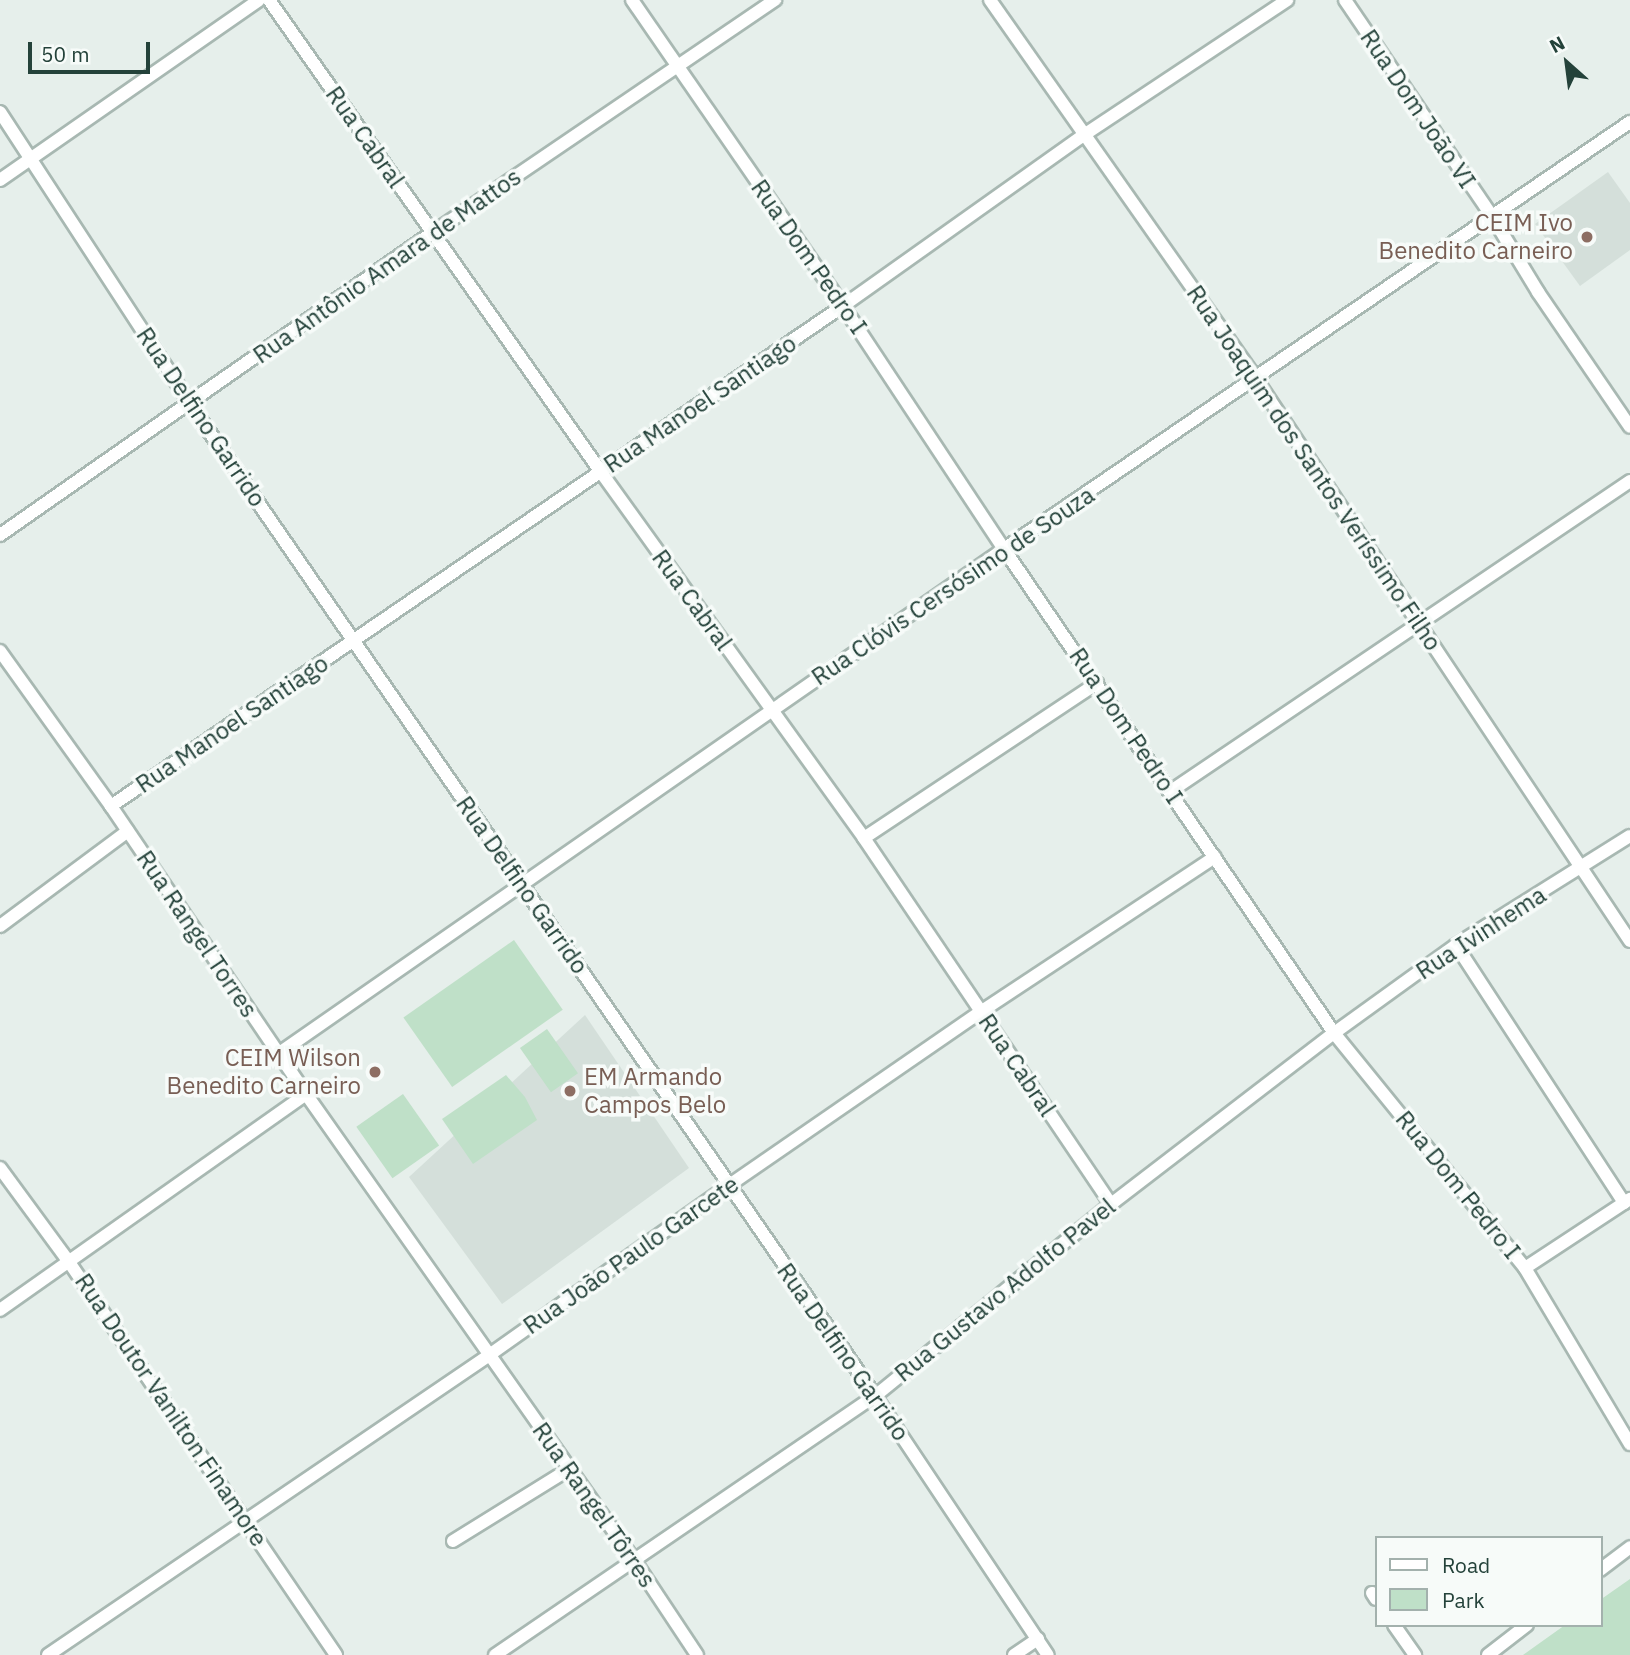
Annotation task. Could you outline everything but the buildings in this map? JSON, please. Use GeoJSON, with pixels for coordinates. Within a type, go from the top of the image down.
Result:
{"type":"FeatureCollection","features":[{"type":"Feature","properties":{"kind":"street"},"geometry":{"type":"LineString","coordinates":[[0,180],[258,0]]}},
{"type":"Feature","properties":{"kind":"street","name":"Rua Cabral"},"geometry":{"type":"LineString","coordinates":[[269,0],[601,472],[864,838],[1111,1204]]}},
{"type":"Feature","properties":{"kind":"street","name":"Rua Dom Pedro I"},"geometry":{"type":"LineString","coordinates":[[632,0],[843,306],[1004,549],[1334,1033],[1525,1268],[1630,1444]]}},
{"type":"Feature","properties":{"kind":"street","name":"Rua Antônio Amara de Mattos"},"geometry":{"type":"LineString","coordinates":[[0,535],[432,233],[775,0]]}},
{"type":"Feature","properties":{"kind":"street","name":"Rua Joaquim dos Santos Veríssimo Filho"},"geometry":{"type":"LineString","coordinates":[[990,0],[1256,379],[1630,941]]}},
{"type":"Feature","properties":{"kind":"street","name":"Rua Manoel Santiago"},"geometry":{"type":"LineString","coordinates":[[111,806],[843,306],[1084,135],[1287,0]]}},
{"type":"Feature","properties":{"kind":"street","name":"Rua Dom João VI"},"geometry":{"type":"LineString","coordinates":[[1345,0],[1630,427]]}},
{"type":"Feature","properties":{"kind":"street","name":"Rua Delfino Garrido"},"geometry":{"type":"LineString","coordinates":[[0,112],[190,404],[875,1396],[1048,1655]]}},
{"type":"Feature","properties":{"kind":"street","name":"Rua Clóvis Cersósimo de Souza"},"geometry":{"type":"LineString","coordinates":[[278,1054],[1004,549],[1493,218],[1630,122]]}},
{"type":"Feature","properties":{"kind":"street"},"geometry":{"type":"LineString","coordinates":[[1171,791],[1630,481]]}},
{"type":"Feature","properties":{"kind":"street","name":"Rua Rangel Torres"},"geometry":{"type":"LineString","coordinates":[[0,651],[111,806],[278,1054],[488,1356]]}},
{"type":"Feature","properties":{"kind":"street"},"geometry":{"type":"LineString","coordinates":[[864,838],[1097,683]]}},
{"type":"Feature","properties":{"kind":"street"},"geometry":{"type":"LineString","coordinates":[[0,926],[128,831]]}},
{"type":"Feature","properties":{"kind":"street","name":"Rua Ivinhema"},"geometry":{"type":"LineString","coordinates":[[1334,1033],[1456,945],[1583,868],[1630,836]]}},
{"type":"Feature","properties":{"kind":"street","name":"Rua João Paulo Garcete"},"geometry":{"type":"LineString","coordinates":[[48,1655],[488,1356],[728,1186],[982,1012],[1215,857]]}},
{"type":"Feature","properties":{"kind":"street"},"geometry":{"type":"LineString","coordinates":[[1456,945],[1627,1201],[1525,1268]]}},
{"type":"Feature","properties":{"kind":"street","name":"Rua Gustavo Adolfo Pavel"},"geometry":{"type":"LineString","coordinates":[[634,1560],[875,1396],[1111,1204],[1334,1033]]}},
{"type":"Feature","properties":{"kind":"street"},"geometry":{"type":"LineString","coordinates":[[0,1310],[306,1094]]}},
{"type":"Feature","properties":{"kind":"street","name":"Rua Doutor Vanilton Finamore"},"geometry":{"type":"LineString","coordinates":[[0,1168],[69,1262],[248,1521],[336,1655]]}},
{"type":"Feature","properties":{"kind":"street","name":"Rua Rangel Tôrres"},"geometry":{"type":"LineString","coordinates":[[488,1356],[634,1560],[697,1655]]}},
{"type":"Feature","properties":{"kind":"street"},"geometry":{"type":"LineString","coordinates":[[453,1541],[569,1469]]}},
{"type":"Feature","properties":{"kind":"street"},"geometry":{"type":"LineString","coordinates":[[1602,1569],[1630,1548]]}},
{"type":"Feature","properties":{"kind":"street"},"geometry":{"type":"LineString","coordinates":[[495,1655],[634,1560]]}},
{"type":"Feature","properties":{"kind":"street"},"geometry":{"type":"LineString","coordinates":[[1395,1627],[1415,1655]]}},
{"type":"Feature","properties":{"kind":"street"},"geometry":{"type":"LineString","coordinates":[[1488,1655],[1524,1627]]}},
{"type":"Feature","properties":{"kind":"street"},"geometry":{"type":"LineString","coordinates":[[1014,1655],[1038,1639]]}},
{"type":"Feature","properties":{"kind":"shaded area","name":"CEIM Ivo Benedito Carneiro"},"geometry":{"type":"Polygon","coordinates":[[[1608,172],[1630,203],[1630,250],[1580,286],[1535,224],[1608,172]]]}},
{"type":"Feature","properties":{"kind":"shaded area","name":"EM Armando Campos Belo"},"geometry":{"type":"Polygon","coordinates":[[[585,1015],[689,1168],[502,1304],[409,1177],[585,1015]]]}},
{"type":"Feature","properties":{"kind":"green space"},"geometry":{"type":"Polygon","coordinates":[[[514,940],[563,1010],[452,1087],[403,1017],[514,940]]]}},
{"type":"Feature","properties":{"kind":"green space"},"geometry":{"type":"Polygon","coordinates":[[[547,1029],[578,1073],[551,1092],[520,1048],[547,1029]]]}},
{"type":"Feature","properties":{"kind":"green space"},"geometry":{"type":"Polygon","coordinates":[[[506,1075],[525,1097],[537,1120],[473,1164],[442,1119],[506,1075]]]}},
{"type":"Feature","properties":{"kind":"green space"},"geometry":{"type":"Polygon","coordinates":[[[403,1094],[439,1146],[392,1178],[356,1127],[403,1094]]]}},
{"type":"Feature","properties":{"kind":"green space"},"geometry":{"type":"Polygon","coordinates":[[[1630,1579],[1630,1655],[1523,1655],[1562,1627],[1602,1627],[1602,1599],[1630,1579]]]}},
{"type":"Feature","properties":{"kind":"place","name":"CEIM Ivo Benedito Carneiro"},"geometry":{"type":"Point","coordinates":[1587,237]}},
{"type":"Feature","properties":{"kind":"place","name":"CEIM Wilson Benedito Carneiro"},"geometry":{"type":"Point","coordinates":[375,1072]}},
{"type":"Feature","properties":{"kind":"place","name":"EM Armando Campos Belo"},"geometry":{"type":"Point","coordinates":[570,1091]}}]}
